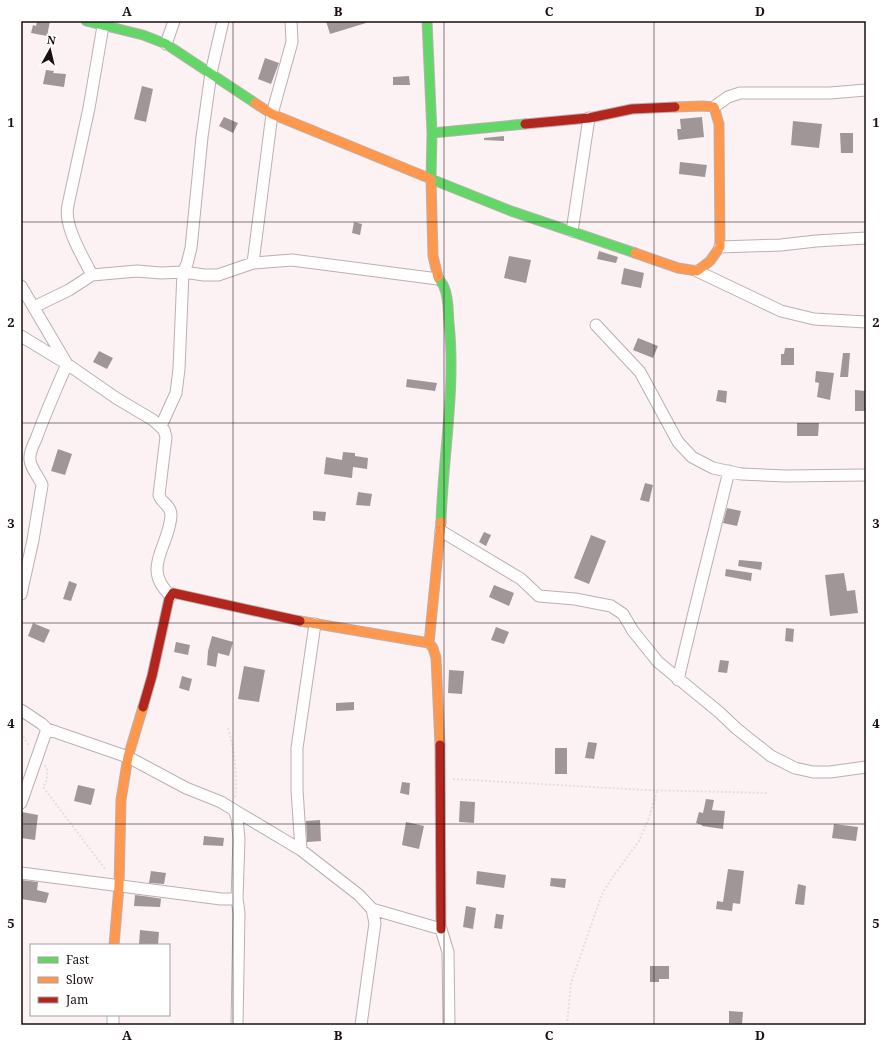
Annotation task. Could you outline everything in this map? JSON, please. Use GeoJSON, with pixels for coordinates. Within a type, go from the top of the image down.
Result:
{"type":"FeatureCollection","features":[{"type":"Feature","properties":{"kind":"street"},"geometry":{"type":"LineString","coordinates":[[86,21],[143,35],[166,44],[211,73],[239,94],[272,114],[511,212],[572,231],[678,268],[697,271],[782,310],[814,319],[866,322]]}},
{"type":"Feature","properties":{"kind":"street"},"geometry":{"type":"LineString","coordinates":[[166,44],[174,21]]}},
{"type":"Feature","properties":{"kind":"street"},"geometry":{"type":"LineString","coordinates":[[161,426],[176,393],[179,369],[183,272],[187,264],[191,248],[202,137],[211,73],[223,21]]}},
{"type":"Feature","properties":{"kind":"street"},"geometry":{"type":"LineString","coordinates":[[253,262],[272,114],[292,42],[291,21]]}},
{"type":"Feature","properties":{"kind":"street"},"geometry":{"type":"LineString","coordinates":[[427,21],[432,133],[431,179],[433,256],[438,279],[444,286],[448,299],[452,349],[451,402],[442,497],[441,531],[429,643]]}},
{"type":"Feature","properties":{"kind":"street"},"geometry":{"type":"LineString","coordinates":[[92,275],[74,238],[67,213],[89,108],[103,26]]}},
{"type":"Feature","properties":{"kind":"street"},"geometry":{"type":"LineString","coordinates":[[432,133],[590,118],[632,109],[703,106],[714,107],[728,97],[740,93],[830,93],[866,90]]}},
{"type":"Feature","properties":{"kind":"street"},"geometry":{"type":"LineString","coordinates":[[697,271],[710,261],[720,248],[719,124],[714,107]]}},
{"type":"Feature","properties":{"kind":"street"},"geometry":{"type":"LineString","coordinates":[[572,231],[590,118]]}},
{"type":"Feature","properties":{"kind":"street"},"geometry":{"type":"LineString","coordinates":[[720,248],[866,238]]}},
{"type":"Feature","properties":{"kind":"street"},"geometry":{"type":"LineString","coordinates":[[34,307],[69,290],[92,275],[137,271],[161,274],[183,272],[218,275],[253,262],[292,260],[438,279]]}},
{"type":"Feature","properties":{"kind":"street"},"geometry":{"type":"LineString","coordinates":[[21,286],[67,364]]}},
{"type":"Feature","properties":{"kind":"street"},"geometry":{"type":"LineString","coordinates":[[596,325],[640,372],[678,442],[692,457],[713,468],[741,474],[786,476],[866,475]]}},
{"type":"Feature","properties":{"kind":"street"},"geometry":{"type":"LineString","coordinates":[[21,336],[67,364],[116,398],[161,426],[164,430],[166,437],[159,494],[160,499],[171,510],[171,516],[156,563],[156,570],[157,577],[162,588],[171,596]]}},
{"type":"Feature","properties":{"kind":"street"},"geometry":{"type":"LineString","coordinates":[[21,594],[33,540],[42,485],[30,460],[31,453],[41,424],[67,364]]}},
{"type":"Feature","properties":{"kind":"street"},"geometry":{"type":"LineString","coordinates":[[678,680],[729,471]]}},
{"type":"Feature","properties":{"kind":"street"},"geometry":{"type":"LineString","coordinates":[[441,531],[521,579],[539,596],[575,599],[611,606],[623,614],[633,631],[658,662],[771,756],[796,768],[813,772],[830,772],[866,767]]}},
{"type":"Feature","properties":{"kind":"street"},"geometry":{"type":"LineString","coordinates":[[114,944],[119,886],[121,800],[128,757],[152,676],[169,600],[173,593],[315,624],[429,643],[433,645],[436,660],[441,778],[441,929],[448,952],[449,1025]]}},
{"type":"Feature","properties":{"kind":"street"},"geometry":{"type":"LineString","coordinates":[[301,850],[297,790],[297,748],[315,624]]}},
{"type":"Feature","properties":{"kind":"street"},"geometry":{"type":"LineString","coordinates":[[21,710],[47,729],[128,757],[186,788],[221,802],[301,850],[360,895],[372,909],[375,923],[361,1025]]}},
{"type":"Feature","properties":{"kind":"street"},"geometry":{"type":"LineString","coordinates":[[21,803],[47,729]]}},
{"type":"Feature","properties":{"kind":"street"},"geometry":{"type":"LineString","coordinates":[[234,810],[237,818],[239,839],[237,899],[239,913],[237,1025]]}},
{"type":"Feature","properties":{"kind":"street"},"geometry":{"type":"LineString","coordinates":[[21,873],[221,899],[237,899]]}},
{"type":"Feature","properties":{"kind":"street"},"geometry":{"type":"LineString","coordinates":[[372,909],[441,929]]}},
{"type":"Feature","properties":{"kind":"path"},"geometry":{"type":"LineString","coordinates":[[228,728],[234,749],[236,783],[234,810]]}},
{"type":"Feature","properties":{"kind":"path"},"geometry":{"type":"LineString","coordinates":[[21,733],[37,757],[48,769],[47,780],[43,787],[119,886]]}},
{"type":"Feature","properties":{"kind":"path"},"geometry":{"type":"LineString","coordinates":[[441,778],[555,784],[593,788],[767,793]]}},
{"type":"Feature","properties":{"kind":"path"},"geometry":{"type":"LineString","coordinates":[[567,1025],[571,983],[600,900],[612,878],[639,841],[649,818],[658,790]]}},
{"type":"Feature","properties":{"kind":"building"},"geometry":{"type":"Polygon","coordinates":[[[37,21],[50,21],[47,36],[31,33],[33,25],[36,26],[37,21]]]}},
{"type":"Feature","properties":{"kind":"building"},"geometry":{"type":"Polygon","coordinates":[[[326,21],[366,21],[366,23],[330,34],[326,21]]]}},
{"type":"Feature","properties":{"kind":"building"},"geometry":{"type":"Polygon","coordinates":[[[265,58],[279,63],[271,84],[258,79],[265,58]]]}},
{"type":"Feature","properties":{"kind":"building"},"geometry":{"type":"Polygon","coordinates":[[[46,70],[54,71],[53,73],[66,74],[64,87],[43,84],[46,70]]]}},
{"type":"Feature","properties":{"kind":"building"},"geometry":{"type":"Polygon","coordinates":[[[409,76],[410,85],[393,85],[393,77],[409,76]]]}},
{"type":"Feature","properties":{"kind":"building"},"geometry":{"type":"Polygon","coordinates":[[[142,86],[153,89],[146,122],[134,119],[142,86]]]}},
{"type":"Feature","properties":{"kind":"building"},"geometry":{"type":"Polygon","coordinates":[[[224,117],[238,123],[233,133],[219,126],[224,117]]]}},
{"type":"Feature","properties":{"kind":"building"},"geometry":{"type":"Polygon","coordinates":[[[702,117],[704,137],[678,140],[677,129],[681,129],[680,119],[702,117]]]}},
{"type":"Feature","properties":{"kind":"building"},"geometry":{"type":"Polygon","coordinates":[[[793,121],[822,124],[819,148],[791,145],[793,121]]]}},
{"type":"Feature","properties":{"kind":"building"},"geometry":{"type":"Polygon","coordinates":[[[840,133],[853,133],[853,153],[841,153],[840,133]]]}},
{"type":"Feature","properties":{"kind":"building"},"geometry":{"type":"Polygon","coordinates":[[[504,136],[504,141],[484,140],[484,138],[504,136]]]}},
{"type":"Feature","properties":{"kind":"building"},"geometry":{"type":"Polygon","coordinates":[[[680,162],[707,165],[705,177],[679,174],[680,162]]]}},
{"type":"Feature","properties":{"kind":"building"},"geometry":{"type":"Polygon","coordinates":[[[354,222],[362,224],[360,235],[352,233],[354,222]]]}},
{"type":"Feature","properties":{"kind":"building"},"geometry":{"type":"Polygon","coordinates":[[[599,251],[618,257],[616,263],[597,259],[599,251]]]}},
{"type":"Feature","properties":{"kind":"building"},"geometry":{"type":"Polygon","coordinates":[[[509,256],[531,260],[526,283],[504,278],[509,256]]]}},
{"type":"Feature","properties":{"kind":"building"},"geometry":{"type":"Polygon","coordinates":[[[624,268],[644,273],[641,288],[621,284],[624,268]]]}},
{"type":"Feature","properties":{"kind":"building"},"geometry":{"type":"Polygon","coordinates":[[[638,338],[658,346],[653,358],[633,350],[638,338]]]}},
{"type":"Feature","properties":{"kind":"building"},"geometry":{"type":"Polygon","coordinates":[[[785,348],[794,348],[794,365],[781,365],[781,354],[784,354],[785,348]]]}},
{"type":"Feature","properties":{"kind":"building"},"geometry":{"type":"Polygon","coordinates":[[[99,351],[113,358],[107,369],[93,362],[99,351]]]}},
{"type":"Feature","properties":{"kind":"building"},"geometry":{"type":"Polygon","coordinates":[[[843,353],[850,353],[848,377],[840,377],[843,353]]]}},
{"type":"Feature","properties":{"kind":"building"},"geometry":{"type":"Polygon","coordinates":[[[816,371],[834,373],[830,400],[817,397],[819,383],[815,382],[816,371]]]}},
{"type":"Feature","properties":{"kind":"building"},"geometry":{"type":"Polygon","coordinates":[[[407,379],[437,383],[435,391],[406,387],[407,379]]]}},
{"type":"Feature","properties":{"kind":"building"},"geometry":{"type":"Polygon","coordinates":[[[718,390],[727,391],[726,403],[716,401],[718,390]]]}},
{"type":"Feature","properties":{"kind":"building"},"geometry":{"type":"Polygon","coordinates":[[[855,390],[866,391],[866,411],[855,411],[855,390]]]}},
{"type":"Feature","properties":{"kind":"building"},"geometry":{"type":"Polygon","coordinates":[[[797,423],[819,423],[818,436],[797,436],[797,423]]]}},
{"type":"Feature","properties":{"kind":"building"},"geometry":{"type":"Polygon","coordinates":[[[58,449],[72,454],[65,475],[51,471],[58,449]]]}},
{"type":"Feature","properties":{"kind":"building"},"geometry":{"type":"Polygon","coordinates":[[[343,452],[355,453],[355,456],[368,458],[367,469],[353,467],[352,478],[324,474],[326,457],[342,460],[343,452]]]}},
{"type":"Feature","properties":{"kind":"building"},"geometry":{"type":"Polygon","coordinates":[[[645,483],[653,485],[649,502],[640,500],[645,483]]]}},
{"type":"Feature","properties":{"kind":"building"},"geometry":{"type":"Polygon","coordinates":[[[358,492],[372,494],[370,506],[356,505],[358,492]]]}},
{"type":"Feature","properties":{"kind":"building"},"geometry":{"type":"Polygon","coordinates":[[[727,508],[741,511],[737,526],[723,523],[727,508]]]}},
{"type":"Feature","properties":{"kind":"building"},"geometry":{"type":"Polygon","coordinates":[[[313,511],[326,512],[325,521],[313,520],[313,511]]]}},
{"type":"Feature","properties":{"kind":"building"},"geometry":{"type":"Polygon","coordinates":[[[484,532],[491,535],[486,546],[479,542],[484,532]]]}},
{"type":"Feature","properties":{"kind":"building"},"geometry":{"type":"Polygon","coordinates":[[[591,535],[606,541],[589,584],[574,578],[591,535]]]}},
{"type":"Feature","properties":{"kind":"building"},"geometry":{"type":"Polygon","coordinates":[[[739,560],[762,562],[761,570],[738,566],[739,560]]]}},
{"type":"Feature","properties":{"kind":"building"},"geometry":{"type":"Polygon","coordinates":[[[726,569],[752,573],[751,581],[725,576],[726,569]]]}},
{"type":"Feature","properties":{"kind":"building"},"geometry":{"type":"Polygon","coordinates":[[[844,573],[847,591],[855,590],[858,613],[830,616],[825,575],[844,573]]]}},
{"type":"Feature","properties":{"kind":"building"},"geometry":{"type":"Polygon","coordinates":[[[69,581],[77,584],[71,601],[63,599],[69,581]]]}},
{"type":"Feature","properties":{"kind":"building"},"geometry":{"type":"Polygon","coordinates":[[[494,585],[514,593],[509,606],[489,597],[494,585]]]}},
{"type":"Feature","properties":{"kind":"building"},"geometry":{"type":"Polygon","coordinates":[[[33,623],[50,630],[44,643],[28,636],[33,623]]]}},
{"type":"Feature","properties":{"kind":"building"},"geometry":{"type":"Polygon","coordinates":[[[496,627],[509,632],[504,644],[491,640],[496,627]]]}},
{"type":"Feature","properties":{"kind":"building"},"geometry":{"type":"Polygon","coordinates":[[[786,628],[794,629],[793,642],[785,641],[786,628]]]}},
{"type":"Feature","properties":{"kind":"building"},"geometry":{"type":"Polygon","coordinates":[[[212,636],[233,642],[229,656],[218,653],[216,667],[207,665],[208,651],[212,636]]]}},
{"type":"Feature","properties":{"kind":"building"},"geometry":{"type":"Polygon","coordinates":[[[176,642],[190,645],[188,655],[174,652],[176,642]]]}},
{"type":"Feature","properties":{"kind":"building"},"geometry":{"type":"Polygon","coordinates":[[[720,660],[729,661],[727,673],[718,672],[720,660]]]}},
{"type":"Feature","properties":{"kind":"building"},"geometry":{"type":"Polygon","coordinates":[[[244,666],[265,670],[259,702],[238,699],[244,666]]]}},
{"type":"Feature","properties":{"kind":"building"},"geometry":{"type":"Polygon","coordinates":[[[449,670],[464,671],[462,694],[448,693],[449,670]]]}},
{"type":"Feature","properties":{"kind":"building"},"geometry":{"type":"Polygon","coordinates":[[[182,676],[192,679],[189,691],[179,688],[182,676]]]}},
{"type":"Feature","properties":{"kind":"building"},"geometry":{"type":"Polygon","coordinates":[[[354,702],[354,710],[336,711],[336,703],[354,702]]]}},
{"type":"Feature","properties":{"kind":"building"},"geometry":{"type":"Polygon","coordinates":[[[588,742],[597,743],[594,759],[585,758],[588,742]]]}},
{"type":"Feature","properties":{"kind":"building"},"geometry":{"type":"Polygon","coordinates":[[[555,748],[567,748],[567,774],[555,774],[555,748]]]}},
{"type":"Feature","properties":{"kind":"building"},"geometry":{"type":"Polygon","coordinates":[[[402,782],[410,783],[409,795],[400,793],[402,782]]]}},
{"type":"Feature","properties":{"kind":"building"},"geometry":{"type":"Polygon","coordinates":[[[78,785],[95,789],[91,805],[74,801],[78,785]]]}},
{"type":"Feature","properties":{"kind":"building"},"geometry":{"type":"Polygon","coordinates":[[[706,799],[714,800],[712,810],[725,811],[723,829],[702,826],[696,823],[699,812],[703,813],[706,799]]]}},
{"type":"Feature","properties":{"kind":"building"},"geometry":{"type":"Polygon","coordinates":[[[460,801],[475,802],[474,823],[459,822],[460,801]]]}},
{"type":"Feature","properties":{"kind":"building"},"geometry":{"type":"Polygon","coordinates":[[[22,812],[38,815],[35,840],[21,838],[22,812]]]}},
{"type":"Feature","properties":{"kind":"building"},"geometry":{"type":"Polygon","coordinates":[[[320,820],[321,841],[307,842],[306,821],[320,820]]]}},
{"type":"Feature","properties":{"kind":"building"},"geometry":{"type":"Polygon","coordinates":[[[406,822],[424,826],[419,849],[402,845],[406,822]]]}},
{"type":"Feature","properties":{"kind":"building"},"geometry":{"type":"Polygon","coordinates":[[[834,824],[858,827],[856,841],[832,838],[834,824]]]}},
{"type":"Feature","properties":{"kind":"building"},"geometry":{"type":"Polygon","coordinates":[[[204,836],[224,838],[223,846],[203,845],[204,836]]]}},
{"type":"Feature","properties":{"kind":"building"},"geometry":{"type":"Polygon","coordinates":[[[728,869],[744,871],[740,904],[733,903],[732,911],[716,909],[717,901],[723,902],[728,869]]]}},
{"type":"Feature","properties":{"kind":"building"},"geometry":{"type":"Polygon","coordinates":[[[151,871],[166,873],[164,884],[149,883],[151,871]]]}},
{"type":"Feature","properties":{"kind":"building"},"geometry":{"type":"Polygon","coordinates":[[[477,871],[506,875],[504,888],[476,884],[477,871]]]}},
{"type":"Feature","properties":{"kind":"building"},"geometry":{"type":"Polygon","coordinates":[[[551,878],[566,879],[565,888],[550,886],[551,878]]]}},
{"type":"Feature","properties":{"kind":"building"},"geometry":{"type":"Polygon","coordinates":[[[21,880],[38,882],[37,890],[49,893],[46,903],[21,899],[21,880]]]}},
{"type":"Feature","properties":{"kind":"building"},"geometry":{"type":"Polygon","coordinates":[[[798,884],[806,886],[804,905],[795,904],[798,884]]]}},
{"type":"Feature","properties":{"kind":"building"},"geometry":{"type":"Polygon","coordinates":[[[135,895],[163,899],[161,899],[160,907],[134,906],[135,895]]]}},
{"type":"Feature","properties":{"kind":"building"},"geometry":{"type":"Polygon","coordinates":[[[466,906],[476,908],[473,929],[463,927],[466,906]]]}},
{"type":"Feature","properties":{"kind":"building"},"geometry":{"type":"Polygon","coordinates":[[[496,914],[504,915],[502,929],[494,928],[496,914]]]}},
{"type":"Feature","properties":{"kind":"building"},"geometry":{"type":"Polygon","coordinates":[[[140,930],[159,932],[158,944],[139,944],[140,930]]]}},
{"type":"Feature","properties":{"kind":"building"},"geometry":{"type":"Polygon","coordinates":[[[650,966],[669,966],[669,979],[659,979],[659,982],[650,982],[650,966]]]}},
{"type":"Feature","properties":{"kind":"building"},"geometry":{"type":"Polygon","coordinates":[[[729,1011],[743,1012],[742,1024],[729,1023],[729,1011]]]}},
{"type":"Feature","properties":{"kind":"traffic: fast"},"geometry":{"type":"LineString","coordinates":[[86,21],[143,35],[166,44],[255,103]]}},
{"type":"Feature","properties":{"kind":"traffic: fast"},"geometry":{"type":"LineString","coordinates":[[427,21],[432,133],[431,179],[511,211],[635,253]]}},
{"type":"Feature","properties":{"kind":"traffic: fast"},"geometry":{"type":"LineString","coordinates":[[432,133],[525,124]]}},
{"type":"Feature","properties":{"kind":"traffic: fast"},"geometry":{"type":"LineString","coordinates":[[438,277],[447,296],[451,348],[450,398],[441,522]]}},
{"type":"Feature","properties":{"kind":"traffic: slow"},"geometry":{"type":"LineString","coordinates":[[255,103],[272,114],[431,179],[433,256],[438,277]]}},
{"type":"Feature","properties":{"kind":"traffic: slow"},"geometry":{"type":"LineString","coordinates":[[635,253],[678,268],[697,271],[710,261],[720,247],[719,124],[714,107],[675,107]]}},
{"type":"Feature","properties":{"kind":"traffic: slow"},"geometry":{"type":"LineString","coordinates":[[429,643],[441,522]]}},
{"type":"Feature","properties":{"kind":"traffic: slow"},"geometry":{"type":"LineString","coordinates":[[300,621],[429,643],[433,648],[436,658],[440,745]]}},
{"type":"Feature","properties":{"kind":"traffic: slow"},"geometry":{"type":"LineString","coordinates":[[114,944],[119,886],[121,800],[128,757],[143,707]]}},
{"type":"Feature","properties":{"kind":"traffic: jam"},"geometry":{"type":"LineString","coordinates":[[525,124],[589,118],[632,109],[675,107]]}},
{"type":"Feature","properties":{"kind":"traffic: jam"},"geometry":{"type":"LineString","coordinates":[[143,707],[152,676],[169,599],[173,593],[300,621]]}},
{"type":"Feature","properties":{"kind":"traffic: jam"},"geometry":{"type":"LineString","coordinates":[[440,745],[441,929]]}}]}
